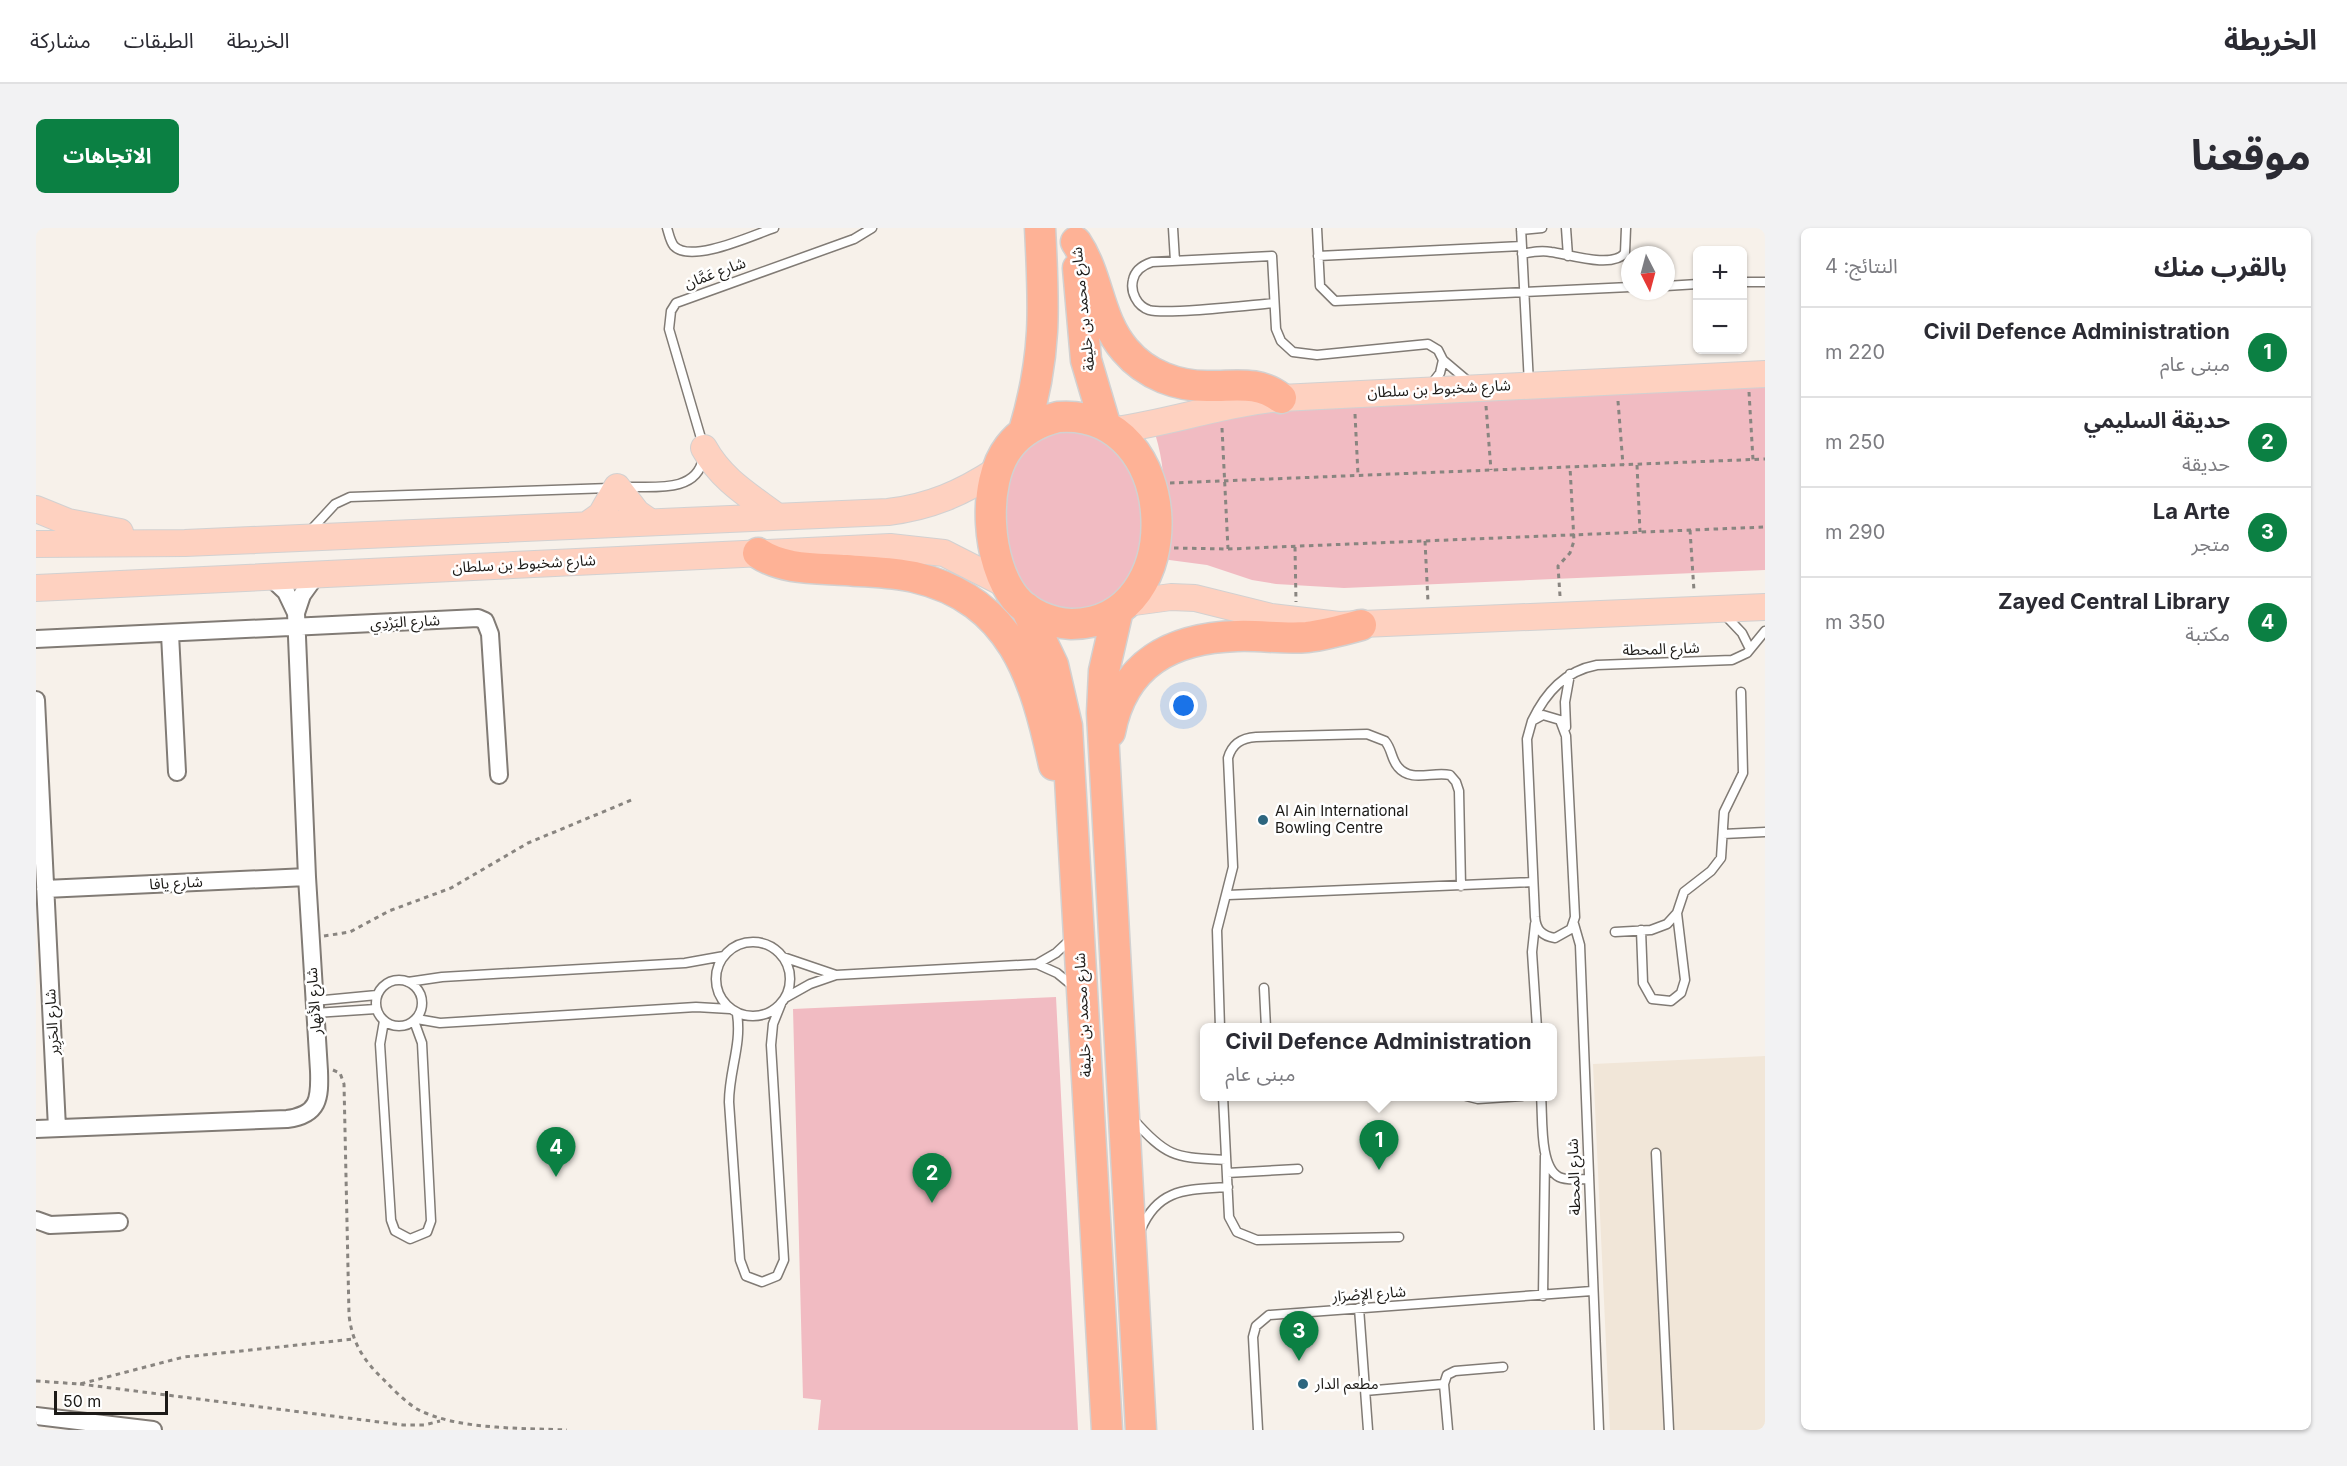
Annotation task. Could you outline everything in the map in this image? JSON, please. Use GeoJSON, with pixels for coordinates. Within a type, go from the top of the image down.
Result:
{"type":"FeatureCollection","features":[{"type":"Feature","properties":{"kind":"highway"},"geometry":{"type":"LineString","coordinates":[[1024,431],[1035,396],[1043,346],[1044,311],[1040,228]]}},
{"type":"Feature","properties":{"kind":"highway"},"geometry":{"type":"LineString","coordinates":[[1076,235],[1095,278],[1110,329],[1135,361],[1157,376],[1183,384],[1252,385],[1268,389],[1281,398]]}},
{"type":"Feature","properties":{"kind":"highway","name":"شارع محمد بن خليفة"},"geometry":{"type":"LineString","coordinates":[[1076,235],[1086,360],[1110,427]]}},
{"type":"Feature","properties":{"kind":"highway"},"geometry":{"type":"LineString","coordinates":[[1123,606],[1099,620],[1066,624],[1045,619],[1026,608],[1005,584],[996,556],[992,527],[992,498],[997,470],[1008,448],[1024,431],[1058,417],[1082,417],[1110,427],[1133,447],[1150,484],[1156,518],[1154,548],[1146,576],[1123,606],[1108,650],[1103,681],[1104,765],[1141,1430]]}},
{"type":"Feature","properties":{"kind":"highway"},"geometry":{"type":"LineString","coordinates":[[758,553],[786,564],[915,577],[965,598],[992,618],[1009,637],[1030,675],[1041,706],[1059,783],[1072,817]]}},
{"type":"Feature","properties":{"kind":"highway","name":"شارع محمد بن خليفة"},"geometry":{"type":"LineString","coordinates":[[1026,608],[1046,645],[1062,695],[1067,726],[1107,1430]]}},
{"type":"Feature","properties":{"kind":"highway"},"geometry":{"type":"LineString","coordinates":[[1104,765],[1113,719],[1122,695],[1147,665],[1181,643],[1203,638],[1239,635],[1306,637],[1361,625]]}},
{"type":"Feature","properties":{"kind":"main road","name":"شارع شخبوط بن سلطان"},"geometry":{"type":"LineString","coordinates":[[1110,427],[1144,426],[1221,406],[1281,398],[1428,389],[1757,375]]}},
{"type":"Feature","properties":{"kind":"main road"},"geometry":{"type":"LineString","coordinates":[[704,448],[718,471],[775,515]]}},
{"type":"Feature","properties":{"kind":"main road"},"geometry":{"type":"LineString","coordinates":[[36,544],[185,543],[913,509],[941,502],[970,488],[997,470]]}},
{"type":"Feature","properties":{"kind":"main road"},"geometry":{"type":"LineString","coordinates":[[587,525],[601,515],[617,488],[638,513],[650,522]]}},
{"type":"Feature","properties":{"kind":"main road"},"geometry":{"type":"LineString","coordinates":[[36,509],[68,522],[185,543]]}},
{"type":"Feature","properties":{"kind":"main road"},"geometry":{"type":"LineString","coordinates":[[36,561],[225,553],[261,545],[277,538]]}},
{"type":"Feature","properties":{"kind":"main road","name":"شارع شخبوط بن سلطان"},"geometry":{"type":"LineString","coordinates":[[37,587],[891,547],[944,553],[1005,584]]}},
{"type":"Feature","properties":{"kind":"main road"},"geometry":{"type":"LineString","coordinates":[[1123,606],[1171,597],[1195,598],[1297,622],[1361,625],[1765,607]]}},
{"type":"Feature","properties":{"kind":"street","name":"شارع الأنهار"},"geometry":{"type":"LineString","coordinates":[[296,620],[306,588],[317,574]]}},
{"type":"Feature","properties":{"kind":"street","name":"شارع الأنهار"},"geometry":{"type":"LineString","coordinates":[[36,1129],[300,1117],[310,1112],[320,1094],[307,878],[296,620],[286,592],[269,576]]}},
{"type":"Feature","properties":{"kind":"street","name":"شارع البَرْدِي"},"geometry":{"type":"LineString","coordinates":[[36,639],[170,634],[296,620],[478,618],[484,621],[490,634],[499,775]]}},
{"type":"Feature","properties":{"kind":"street"},"geometry":{"type":"LineString","coordinates":[[170,634],[177,772]]}},
{"type":"Feature","properties":{"kind":"street","name":"شارع الحَرِير"},"geometry":{"type":"LineString","coordinates":[[36,700],[45,889],[43,991],[57,1128]]}},
{"type":"Feature","properties":{"kind":"street","name":"شارع يافا"},"geometry":{"type":"LineString","coordinates":[[45,889],[307,878]]}},
{"type":"Feature","properties":{"kind":"street"},"geometry":{"type":"LineString","coordinates":[[36,1220],[50,1225],[119,1222]]}},
{"type":"Feature","properties":{"kind":"street"},"geometry":{"type":"LineString","coordinates":[[36,1416],[153,1430]]}},
{"type":"Feature","properties":{"kind":"lane"},"geometry":{"type":"LineString","coordinates":[[667,228],[671,240],[678,249],[698,254],[774,228]]}},
{"type":"Feature","properties":{"kind":"lane","name":"شارع عَمَّان"},"geometry":{"type":"LineString","coordinates":[[704,448],[669,329],[670,311],[684,298],[854,239],[872,228]]}},
{"type":"Feature","properties":{"kind":"lane"},"geometry":{"type":"LineString","coordinates":[[1173,228],[1175,261]]}},
{"type":"Feature","properties":{"kind":"lane"},"geometry":{"type":"LineString","coordinates":[[1317,228],[1320,286],[1335,301],[1621,287]]}},
{"type":"Feature","properties":{"kind":"lane"},"geometry":{"type":"LineString","coordinates":[[1529,385],[1521,229],[1542,228]]}},
{"type":"Feature","properties":{"kind":"lane"},"geometry":{"type":"LineString","coordinates":[[1566,228],[1568,256]]}},
{"type":"Feature","properties":{"kind":"lane"},"geometry":{"type":"LineString","coordinates":[[1318,256],[1522,250],[1545,251],[1582,259],[1621,257],[1626,250],[1626,228]]}},
{"type":"Feature","properties":{"kind":"lane"},"geometry":{"type":"LineString","coordinates":[[1274,303],[1156,311],[1143,307],[1132,290],[1135,275],[1145,264],[1152,262],[1272,256],[1277,334],[1287,347],[1301,355],[1317,356],[1422,344],[1434,346],[1443,360],[1480,387]]}},
{"type":"Feature","properties":{"kind":"lane"},"geometry":{"type":"LineString","coordinates":[[1747,282],[1765,282]]}},
{"type":"Feature","properties":{"kind":"lane"},"geometry":{"type":"LineString","coordinates":[[1675,285],[1693,284]]}},
{"type":"Feature","properties":{"kind":"lane"},"geometry":{"type":"LineString","coordinates":[[1428,389],[1440,373],[1443,360]]}},
{"type":"Feature","properties":{"kind":"lane"},"geometry":{"type":"LineString","coordinates":[[306,537],[335,504],[350,497],[678,484],[690,481],[701,468],[704,448]]}},
{"type":"Feature","properties":{"kind":"lane"},"geometry":{"type":"LineString","coordinates":[[1705,610],[1737,626],[1750,649]]}},
{"type":"Feature","properties":{"kind":"lane","name":"شارع المحطة"},"geometry":{"type":"LineString","coordinates":[[1537,1023],[1532,952],[1535,924],[1527,739],[1532,721],[1548,694],[1570,674],[1597,665],[1732,660],[1743,656],[1765,631]]}},
{"type":"Feature","properties":{"kind":"lane","name":"شارع المحطة"},"geometry":{"type":"LineString","coordinates":[[1570,674],[1565,702],[1566,730],[1574,924],[1580,945],[1587,1179],[1599,1430]]}},
{"type":"Feature","properties":{"kind":"lane"},"geometry":{"type":"LineString","coordinates":[[1641,930],[1644,989],[1652,999],[1671,1001],[1681,993],[1684,980],[1677,913],[1684,892],[1717,865],[1721,858],[1724,812],[1743,773],[1741,692]]}},
{"type":"Feature","properties":{"kind":"lane"},"geometry":{"type":"LineString","coordinates":[[1532,721],[1549,715],[1560,720],[1566,730]]}},
{"type":"Feature","properties":{"kind":"lane"},"geometry":{"type":"LineString","coordinates":[[1220,1023],[1217,930],[1228,895],[1233,867],[1228,758],[1236,744],[1256,737],[1374,735],[1389,746],[1394,761],[1404,772],[1414,776],[1450,775],[1459,791],[1461,886]]}},
{"type":"Feature","properties":{"kind":"lane"},"geometry":{"type":"LineString","coordinates":[[1723,834],[1765,832]]}},
{"type":"Feature","properties":{"kind":"lane"},"geometry":{"type":"LineString","coordinates":[[1228,895],[1533,882]]}},
{"type":"Feature","properties":{"kind":"lane"},"geometry":{"type":"LineString","coordinates":[[1615,932],[1660,928],[1677,913]]}},
{"type":"Feature","properties":{"kind":"lane"},"geometry":{"type":"LineString","coordinates":[[1535,924],[1543,934],[1555,938],[1567,934],[1574,924]]}},
{"type":"Feature","properties":{"kind":"lane"},"geometry":{"type":"LineString","coordinates":[[377,995],[376,1009],[384,1021],[402,1026],[416,1020],[440,1023],[696,1007],[760,1016],[810,984],[836,975],[1036,964],[1056,953],[1078,930]]}},
{"type":"Feature","properties":{"kind":"lane"},"geometry":{"type":"LineString","coordinates":[[753,942],[774,948],[782,956],[790,977],[773,1024],[771,1045],[784,1260],[777,1276],[762,1282],[746,1276],[740,1260],[729,1102],[730,1079],[738,1046],[734,1011],[717,990],[717,967],[723,956],[732,949],[753,942]]}},
{"type":"Feature","properties":{"kind":"lane"},"geometry":{"type":"LineString","coordinates":[[314,1007],[377,995],[393,981],[408,982],[442,976],[685,963],[723,956]]}},
{"type":"Feature","properties":{"kind":"lane"},"geometry":{"type":"LineString","coordinates":[[782,956],[836,975]]}},
{"type":"Feature","properties":{"kind":"lane"},"geometry":{"type":"LineString","coordinates":[[1036,964],[1057,973],[1082,996]]}},
{"type":"Feature","properties":{"kind":"lane"},"geometry":{"type":"LineString","coordinates":[[384,1021],[380,1044],[391,1220],[394,1231],[410,1239],[427,1232],[431,1221],[422,1043],[416,1020],[422,1005],[422,998],[419,991],[408,982]]}},
{"type":"Feature","properties":{"kind":"lane"},"geometry":{"type":"LineString","coordinates":[[1264,988],[1266,1023]]}},
{"type":"Feature","properties":{"kind":"lane"},"geometry":{"type":"LineString","coordinates":[[314,1007],[376,1009]]}},
{"type":"Feature","properties":{"kind":"lane"},"geometry":{"type":"LineString","coordinates":[[1223,1101],[1232,1225],[1250,1239],[1399,1237]]}},
{"type":"Feature","properties":{"kind":"lane"},"geometry":{"type":"LineString","coordinates":[[1541,1101],[1545,1156],[1543,1296]]}},
{"type":"Feature","properties":{"kind":"lane"},"geometry":{"type":"LineString","coordinates":[[1123,1108],[1165,1151],[1182,1158],[1226,1160]]}},
{"type":"Feature","properties":{"kind":"lane"},"geometry":{"type":"LineString","coordinates":[[1656,1153],[1669,1430]]}},
{"type":"Feature","properties":{"kind":"lane"},"geometry":{"type":"LineString","coordinates":[[1545,1156],[1548,1168],[1557,1176],[1568,1180],[1587,1179]]}},
{"type":"Feature","properties":{"kind":"lane"},"geometry":{"type":"LineString","coordinates":[[1227,1173],[1298,1169]]}},
{"type":"Feature","properties":{"kind":"lane"},"geometry":{"type":"LineString","coordinates":[[1131,1251],[1146,1216],[1164,1198],[1176,1193],[1228,1187]]}},
{"type":"Feature","properties":{"kind":"lane","name":"شارع الإِصْرَار"},"geometry":{"type":"LineString","coordinates":[[1258,1430],[1253,1337],[1259,1321],[1275,1314],[1592,1291]]}},
{"type":"Feature","properties":{"kind":"lane"},"geometry":{"type":"LineString","coordinates":[[1359,1308],[1368,1430]]}},
{"type":"Feature","properties":{"kind":"lane"},"geometry":{"type":"LineString","coordinates":[[1448,1430],[1444,1384],[1447,1375],[1455,1371],[1503,1367]]}},
{"type":"Feature","properties":{"kind":"lane"},"geometry":{"type":"LineString","coordinates":[[1365,1391],[1444,1384]]}},
{"type":"Feature","properties":{"kind":"path"},"geometry":{"type":"LineString","coordinates":[[1753,460],[1757,375]]}},
{"type":"Feature","properties":{"kind":"path"},"geometry":{"type":"LineString","coordinates":[[1616,381],[1623,465]]}},
{"type":"Feature","properties":{"kind":"path"},"geometry":{"type":"LineString","coordinates":[[1480,387],[1491,470]]}},
{"type":"Feature","properties":{"kind":"path"},"geometry":{"type":"LineString","coordinates":[[1354,393],[1358,475]]}},
{"type":"Feature","properties":{"kind":"path"},"geometry":{"type":"LineString","coordinates":[[1221,406],[1228,549]]}},
{"type":"Feature","properties":{"kind":"path"},"geometry":{"type":"LineString","coordinates":[[1150,484],[1765,459]]}},
{"type":"Feature","properties":{"kind":"path"},"geometry":{"type":"LineString","coordinates":[[1636,464],[1640,532]]}},
{"type":"Feature","properties":{"kind":"path"},"geometry":{"type":"LineString","coordinates":[[1562,616],[1558,566],[1570,553],[1574,535],[1570,467]]}},
{"type":"Feature","properties":{"kind":"path"},"geometry":{"type":"LineString","coordinates":[[1154,548],[1295,547],[1765,527]]}},
{"type":"Feature","properties":{"kind":"path"},"geometry":{"type":"LineString","coordinates":[[1690,530],[1705,610]]}},
{"type":"Feature","properties":{"kind":"path"},"geometry":{"type":"LineString","coordinates":[[1425,541],[1428,622]]}},
{"type":"Feature","properties":{"kind":"path"},"geometry":{"type":"LineString","coordinates":[[1295,547],[1297,622]]}},
{"type":"Feature","properties":{"kind":"path"},"geometry":{"type":"LineString","coordinates":[[310,937],[350,932],[389,911],[471,878],[537,839],[633,799]]}},
{"type":"Feature","properties":{"kind":"path"},"geometry":{"type":"LineString","coordinates":[[320,1071],[335,1070],[343,1078],[344,1084],[349,1315],[354,1339],[369,1366],[404,1400],[416,1409],[442,1421]]}},
{"type":"Feature","properties":{"kind":"path"},"geometry":{"type":"LineString","coordinates":[[80,1384],[184,1357],[354,1339]]}},
{"type":"Feature","properties":{"kind":"path"},"geometry":{"type":"LineString","coordinates":[[36,1381],[80,1384],[403,1425],[424,1425],[442,1421],[567,1430]]}},
{"type":"Feature","properties":{"kind":"shaded area"},"geometry":{"type":"Polygon","coordinates":[[[1765,380],[1765,570],[1344,588],[1276,584],[1252,580],[1207,565],[1162,559],[1163,475],[1152,425],[1202,412],[1765,380]]]}},
{"type":"Feature","properties":{"kind":"shaded area"},"geometry":{"type":"Polygon","coordinates":[[[1082,425],[1129,453],[1145,524],[1137,573],[1110,605],[1065,613],[1026,593],[1010,564],[1003,491],[1027,438],[1082,425]]]}},
{"type":"Feature","properties":{"kind":"shaded area"},"geometry":{"type":"Polygon","coordinates":[[[1056,997],[1078,1430],[818,1430],[821,1400],[803,1398],[793,1009],[1056,997]]]}},
{"type":"Feature","properties":{"kind":"shaded area"},"geometry":{"type":"Polygon","coordinates":[[[1765,1056],[1765,1430],[1610,1430],[1593,1064],[1765,1056]]]}},
{"type":"Feature","properties":{"kind":"place","name":"Al Ain International Bowling Centre"},"geometry":{"type":"Point","coordinates":[1263,820]}},
{"type":"Feature","properties":{"kind":"place","name":"Civil Defence Administration"},"geometry":{"type":"Point","coordinates":[1379,1170]}},
{"type":"Feature","properties":{"kind":"place","name":"Zayed Central Library"},"geometry":{"type":"Point","coordinates":[556,1177]}},
{"type":"Feature","properties":{"kind":"place","name":"حديقة السليمي"},"geometry":{"type":"Point","coordinates":[932,1203]}},
{"type":"Feature","properties":{"kind":"place","name":"La Arte"},"geometry":{"type":"Point","coordinates":[1299,1361]}},
{"type":"Feature","properties":{"kind":"place","name":"مطعم الدار"},"geometry":{"type":"Point","coordinates":[1303,1384]}}]}
